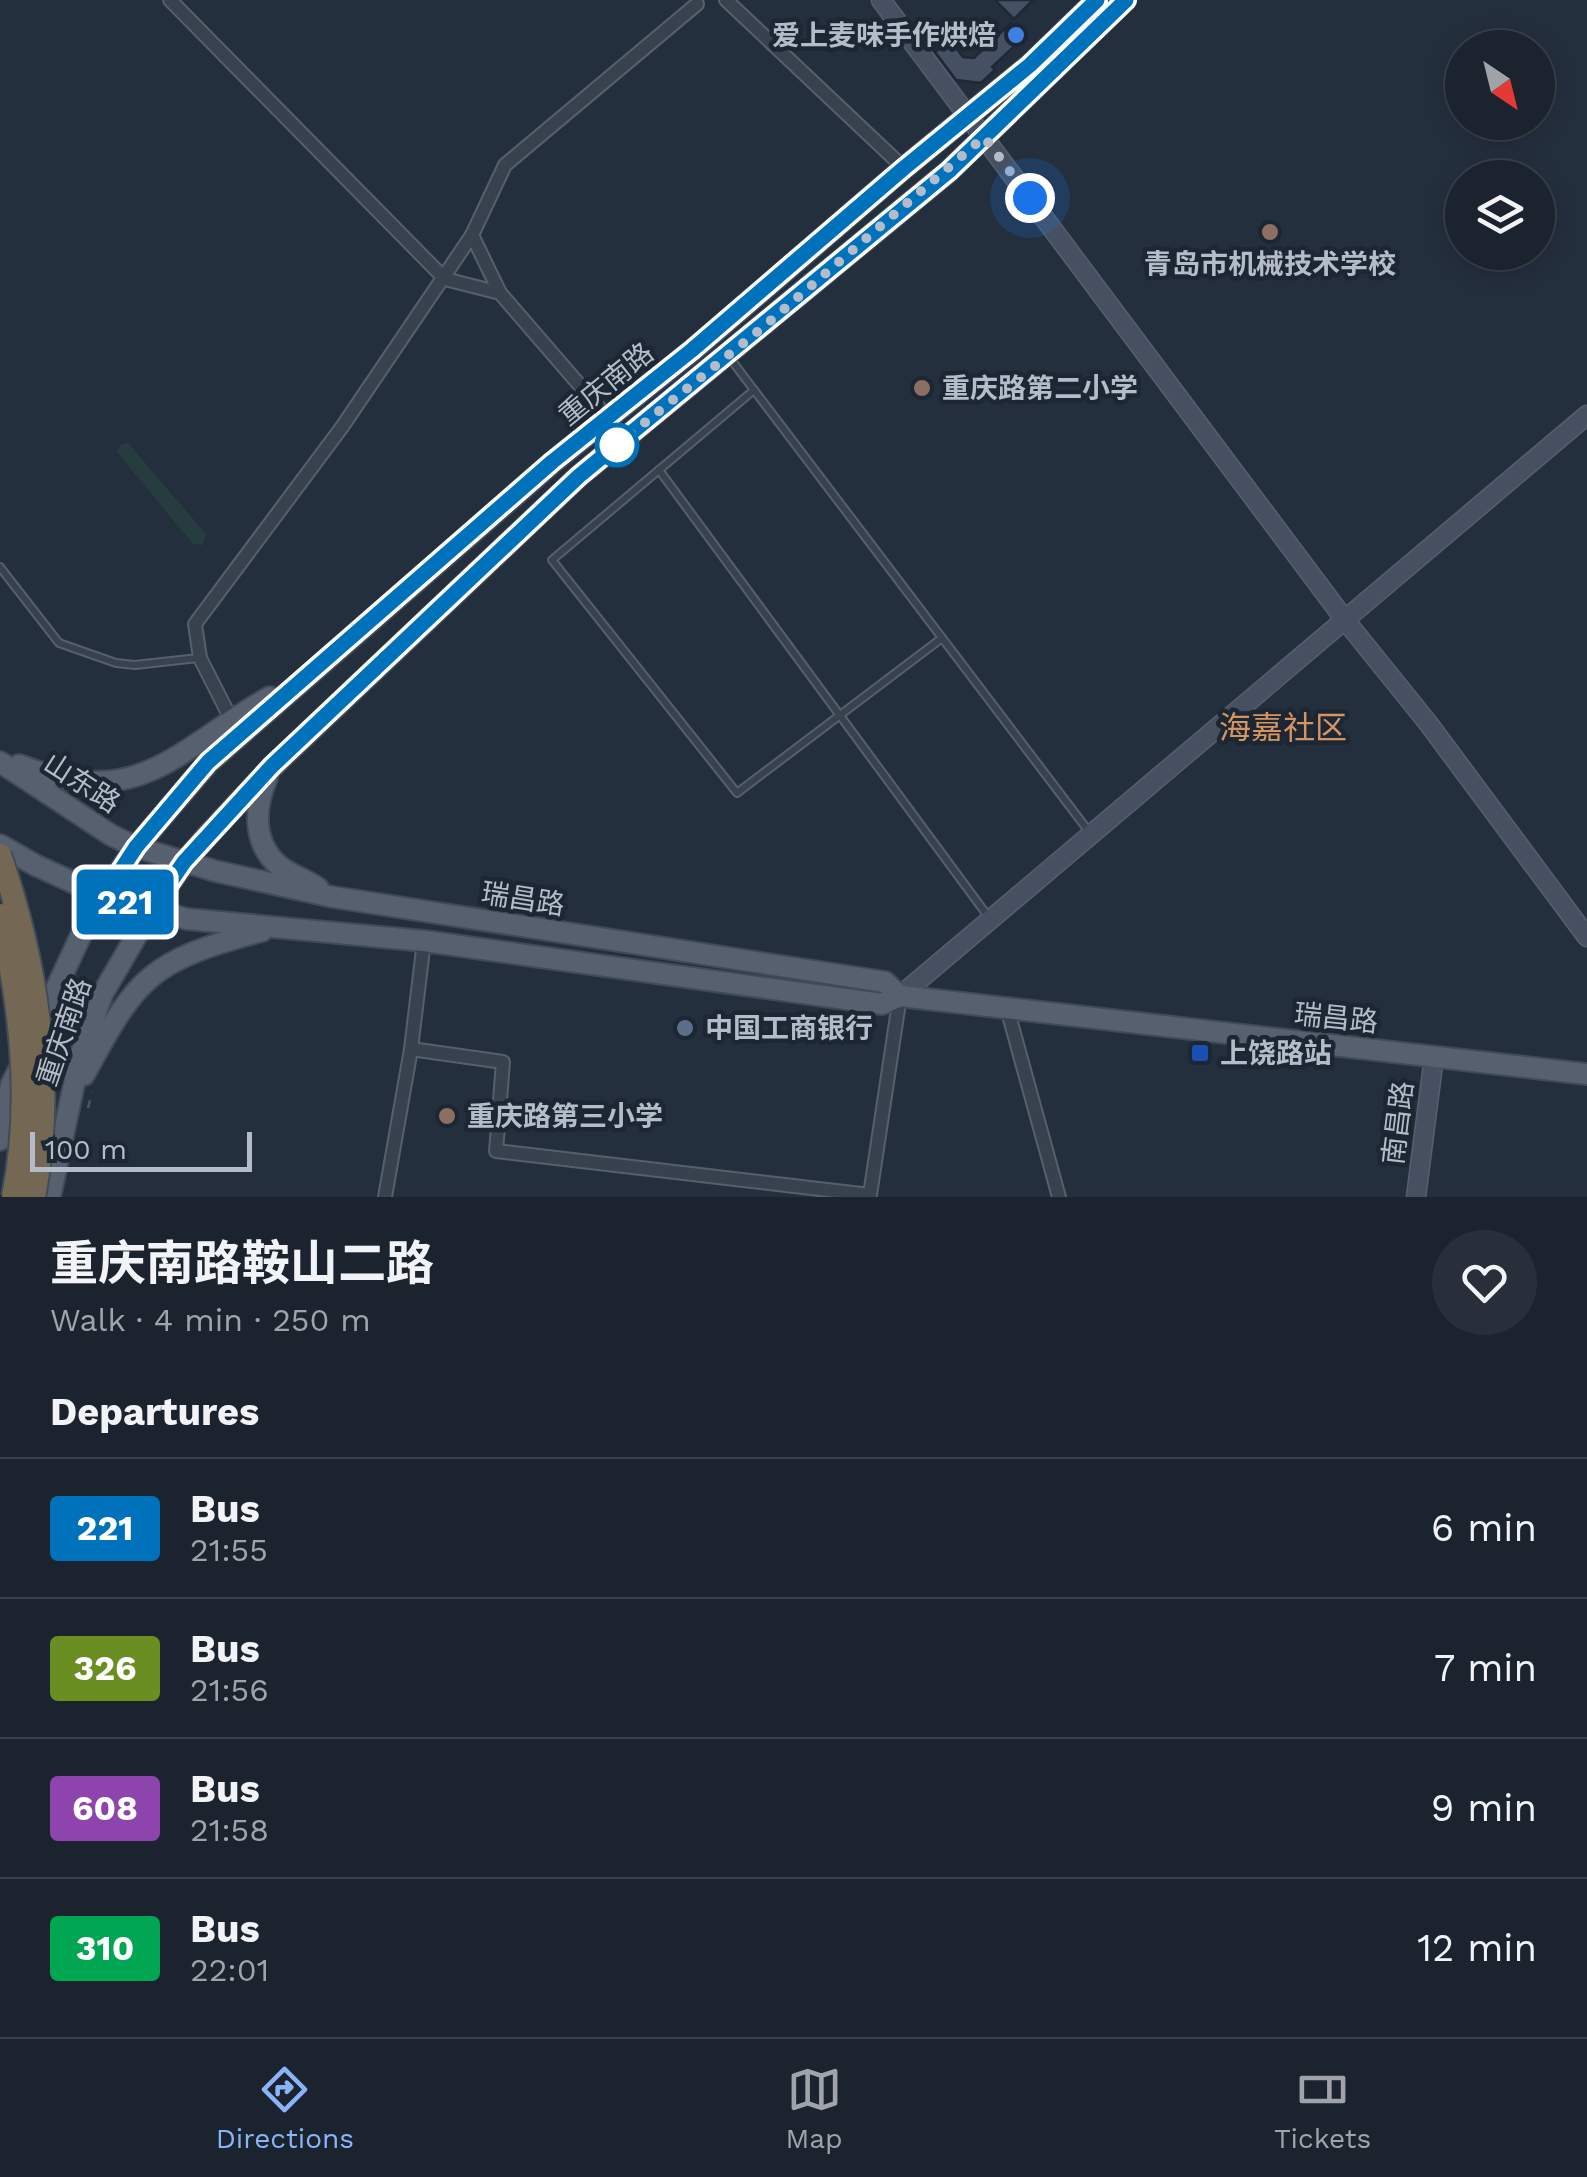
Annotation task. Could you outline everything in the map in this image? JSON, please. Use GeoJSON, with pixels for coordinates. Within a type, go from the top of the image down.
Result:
{"type":"FeatureCollection","features":[{"type":"Feature","properties":{"kind":"highway"},"geometry":{"type":"LineString","coordinates":[[0,856],[22,918],[37,1003],[43,1116],[34,1197]]}},
{"type":"Feature","properties":{"kind":"highway"},"geometry":{"type":"LineString","coordinates":[[0,916],[18,1010],[21,1065],[22,1117],[14,1197]]}},
{"type":"Feature","properties":{"kind":"main road","name":"重庆南路"},"geometry":{"type":"LineString","coordinates":[[0,1140],[12,1085],[81,935],[136,847],[208,762],[552,462],[692,350],[1030,65],[1097,0]]}},
{"type":"Feature","properties":{"kind":"main road","name":"重庆南路"},"geometry":{"type":"LineString","coordinates":[[50,1197],[78,1107],[80,1056],[102,993],[184,862],[272,766],[579,476],[728,356],[984,137],[1126,0]]}},
{"type":"Feature","properties":{"kind":"main road"},"geometry":{"type":"LineString","coordinates":[[0,760],[52,777],[105,782],[127,779],[180,758],[231,719],[306,677]]}},
{"type":"Feature","properties":{"kind":"main road","name":"山东路"},"geometry":{"type":"LineString","coordinates":[[0,760],[55,800],[136,847]]}},
{"type":"Feature","properties":{"kind":"main road"},"geometry":{"type":"LineString","coordinates":[[272,766],[259,796],[257,816],[266,849],[282,868],[332,897]]}},
{"type":"Feature","properties":{"kind":"main road"},"geometry":{"type":"LineString","coordinates":[[0,845],[104,896],[152,909]]}},
{"type":"Feature","properties":{"kind":"main road","name":"瑞昌路"},"geometry":{"type":"LineString","coordinates":[[136,847],[332,897],[885,982],[900,996]]}},
{"type":"Feature","properties":{"kind":"main road"},"geometry":{"type":"LineString","coordinates":[[0,893],[16,930],[26,989],[12,1085]]}},
{"type":"Feature","properties":{"kind":"main road","name":"瑞昌路"},"geometry":{"type":"LineString","coordinates":[[152,909],[187,919],[424,942],[882,1004],[900,996],[1587,1074]]}},
{"type":"Feature","properties":{"kind":"main road"},"geometry":{"type":"LineString","coordinates":[[78,1107],[117,1013],[145,980],[190,953],[273,928]]}},
{"type":"Feature","properties":{"kind":"street"},"geometry":{"type":"LineString","coordinates":[[170,0],[445,279],[500,293]]}},
{"type":"Feature","properties":{"kind":"street"},"geometry":{"type":"LineString","coordinates":[[726,0],[904,168]]}},
{"type":"Feature","properties":{"kind":"street"},"geometry":{"type":"LineString","coordinates":[[881,0],[1344,620],[1428,723],[1587,937]]}},
{"type":"Feature","properties":{"kind":"street"},"geometry":{"type":"LineString","coordinates":[[231,719],[200,658],[195,624],[342,427],[445,279],[472,236],[504,164],[698,1]]}},
{"type":"Feature","properties":{"kind":"street"},"geometry":{"type":"LineString","coordinates":[[472,236],[500,293],[608,418]]}},
{"type":"Feature","properties":{"kind":"street"},"geometry":{"type":"LineString","coordinates":[[412,1049],[503,1062],[496,1151],[870,1196],[900,996],[1587,414]]}},
{"type":"Feature","properties":{"kind":"street"},"geometry":{"type":"LineString","coordinates":[[385,1197],[412,1049],[424,942]]}},
{"type":"Feature","properties":{"kind":"street"},"geometry":{"type":"LineString","coordinates":[[1007,1008],[1059,1197]]}},
{"type":"Feature","properties":{"kind":"street","name":"南昌路"},"geometry":{"type":"LineString","coordinates":[[1416,1197],[1434,1056]]}},
{"type":"Feature","properties":{"kind":"lane"},"geometry":{"type":"LineString","coordinates":[[728,356],[1091,835]]}},
{"type":"Feature","properties":{"kind":"lane"},"geometry":{"type":"LineString","coordinates":[[754,390],[552,560],[737,792],[942,638]]}},
{"type":"Feature","properties":{"kind":"lane"},"geometry":{"type":"LineString","coordinates":[[659,470],[990,920]]}},
{"type":"Feature","properties":{"kind":"lane"},"geometry":{"type":"LineString","coordinates":[[0,567],[59,643],[116,663],[134,665],[200,658]]}},
{"type":"Feature","properties":{"kind":"path"},"geometry":{"type":"LineString","coordinates":[[78,1107],[97,1079]]}},
{"type":"Feature","properties":{"kind":"green space"},"geometry":{"type":"Polygon","coordinates":[[[128,443],[206,534],[203,545],[193,544],[121,457],[117,451],[121,444],[128,443]]]}},
{"type":"Feature","properties":{"kind":"building"},"geometry":{"type":"Polygon","coordinates":[[[995,0],[1033,0],[1014,19],[995,0]]]}},
{"type":"Feature","properties":{"kind":"building"},"geometry":{"type":"Polygon","coordinates":[[[1011,23],[1024,37],[981,83],[956,80],[935,52],[951,41],[963,57],[974,58],[1011,23]]]}},
{"type":"Feature","properties":{"kind":"bus line","name":"221"},"geometry":{"type":"LineString","coordinates":[[1097,0],[1030,65],[692,350],[552,462],[208,762],[136,847],[104,896],[152,909],[184,862],[272,766],[579,476],[949,171],[1126,0]]}},
{"type":"Feature","properties":{"kind":"place","name":"爱上麦味手作烘焙"},"geometry":{"type":"Point","coordinates":[1016,35]}},
{"type":"Feature","properties":{"kind":"place","name":"青岛市机械技术学校"},"geometry":{"type":"Point","coordinates":[1270,232]}},
{"type":"Feature","properties":{"kind":"place","name":"重庆路第二小学"},"geometry":{"type":"Point","coordinates":[922,388]}},
{"type":"Feature","properties":{"kind":"place","name":"中国工商银行"},"geometry":{"type":"Point","coordinates":[685,1028]}},
{"type":"Feature","properties":{"kind":"place","name":"上饶路站"},"geometry":{"type":"Point","coordinates":[1200,1053]}},
{"type":"Feature","properties":{"kind":"place","name":"重庆路第三小学"},"geometry":{"type":"Point","coordinates":[447,1116]}},
{"type":"Feature","properties":{"kind":"district","name":"海嘉社区"},"geometry":{"type":"Point","coordinates":[1283,728]}},
{"type":"Feature","properties":{"kind":"route"},"geometry":{"type":"LineString","coordinates":[[617,445],[762,328],[984,137],[1030,198]]}}]}
